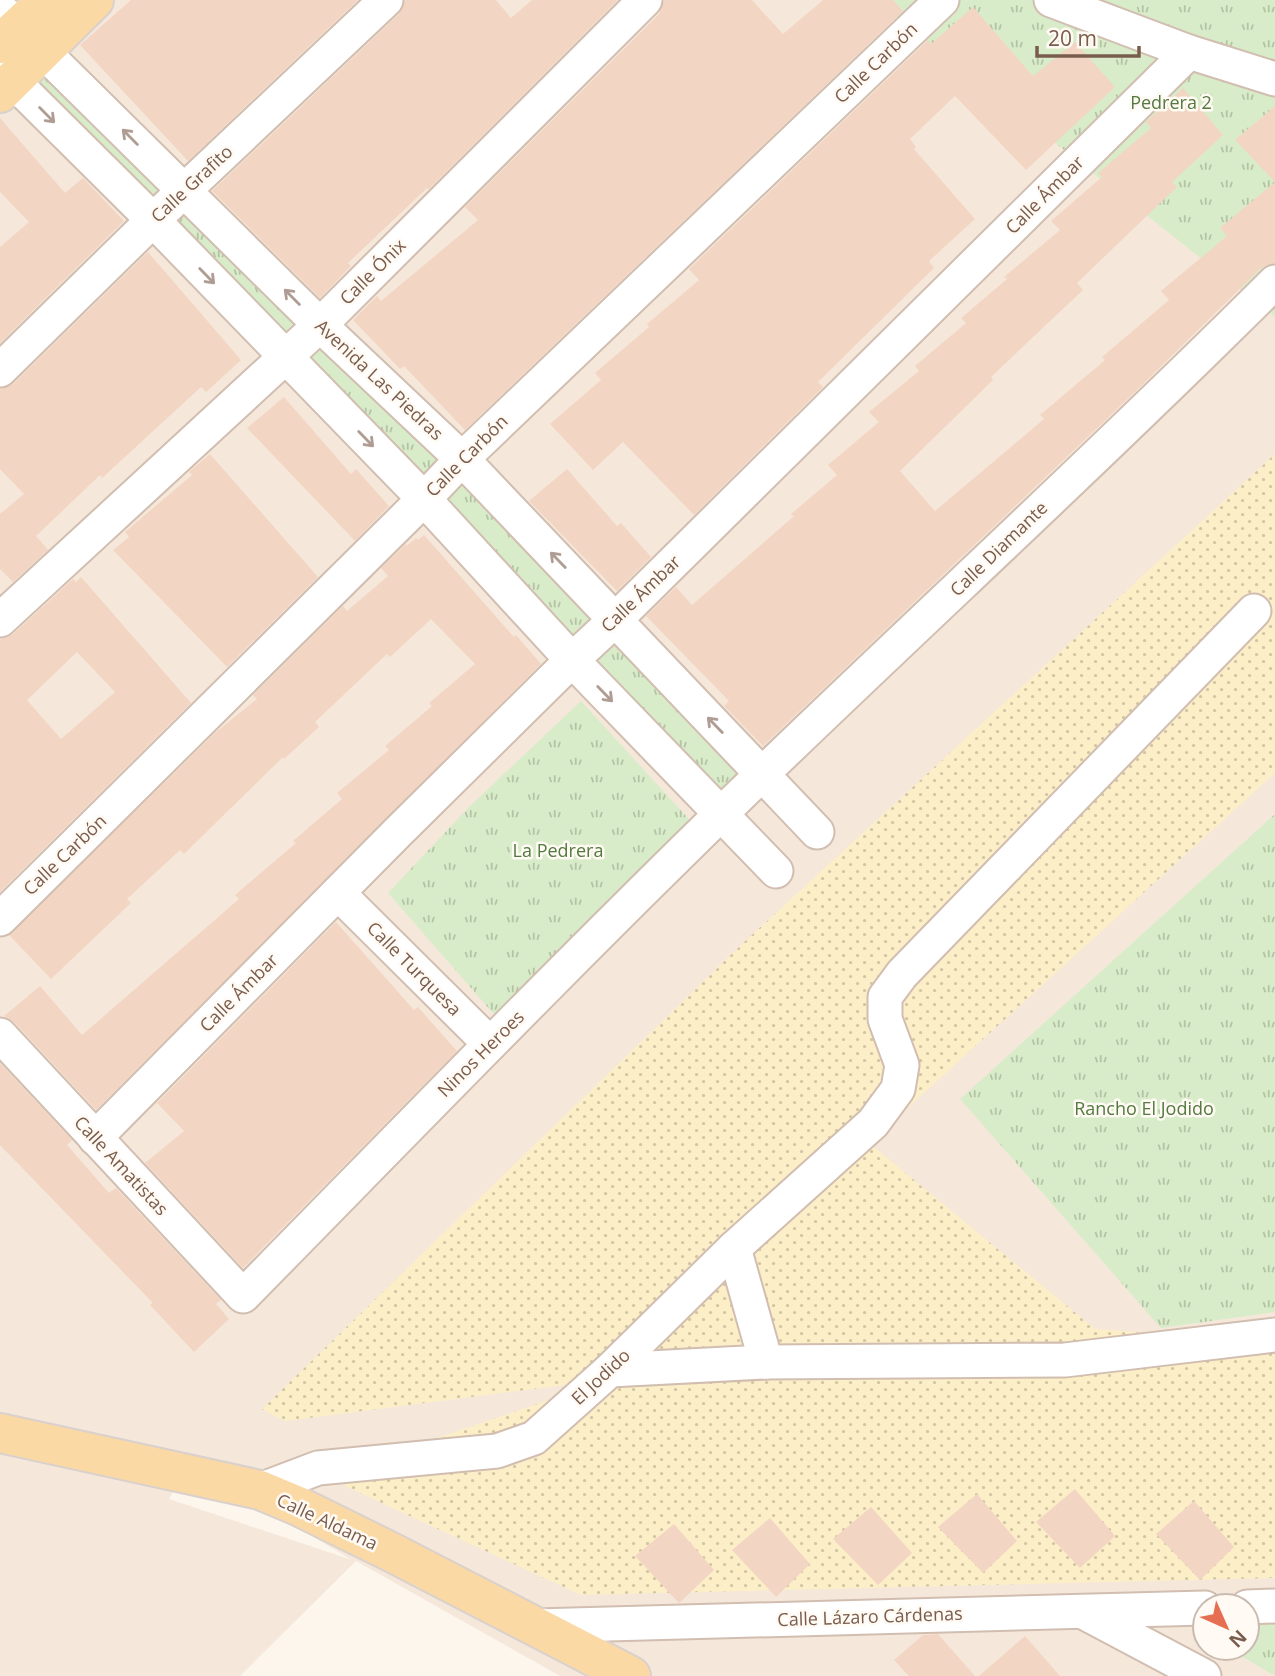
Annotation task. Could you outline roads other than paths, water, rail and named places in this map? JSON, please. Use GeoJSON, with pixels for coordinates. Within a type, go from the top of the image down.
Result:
{"type":"FeatureCollection","features":[{"type":"Feature","properties":{"kind":"main road"},"geometry":{"type":"LineString","coordinates":[[4,79],[15,33],[47,0]]}},
{"type":"Feature","properties":{"kind":"main road"},"geometry":{"type":"LineString","coordinates":[[15,33],[94,0]]}},
{"type":"Feature","properties":{"kind":"main road","name":"Calle Aldama"},"geometry":{"type":"LineString","coordinates":[[0,1433],[260,1490],[310,1512],[631,1676]]}},
{"type":"Feature","properties":{"kind":"street","name":"Calle Grafito"},"geometry":{"type":"LineString","coordinates":[[0,370],[153,220],[386,0]]}},
{"type":"Feature","properties":{"kind":"street","name":"Calle Ónix"},"geometry":{"type":"LineString","coordinates":[[0,620],[320,325],[645,0]]}},
{"type":"Feature","properties":{"kind":"street","name":"Calle Carbón"},"geometry":{"type":"LineString","coordinates":[[0,919],[424,499],[462,458],[942,0]]}},
{"type":"Feature","properties":{"kind":"street"},"geometry":{"type":"LineString","coordinates":[[1051,0],[1189,52],[1275,79]]}},
{"type":"Feature","properties":{"kind":"street","name":"Avenida Las Piedras"},"geometry":{"type":"LineString","coordinates":[[15,33],[186,191],[320,325],[462,458],[817,832]]}},
{"type":"Feature","properties":{"kind":"street","name":"Calle Ámbar"},"geometry":{"type":"LineString","coordinates":[[95,1138],[572,660],[1189,52]]}},
{"type":"Feature","properties":{"kind":"street"},"geometry":{"type":"LineString","coordinates":[[4,79],[153,220],[424,499],[572,660],[776,871]]}},
{"type":"Feature","properties":{"kind":"street","name":"Calle Diamante"},"geometry":{"type":"LineString","coordinates":[[721,814],[1275,282]]}},
{"type":"Feature","properties":{"kind":"street","name":"El Jodido"},"geometry":{"type":"LineString","coordinates":[[260,1490],[318,1468],[497,1451],[534,1438],[610,1370],[734,1248],[873,1123],[898,1088],[902,1065],[885,1019],[885,997],[902,974],[1254,611]]}},
{"type":"Feature","properties":{"kind":"street","name":"Ninos Heroes"},"geometry":{"type":"LineString","coordinates":[[243,1296],[721,814]]}},
{"type":"Feature","properties":{"kind":"street","name":"Calle Turquesa"},"geometry":{"type":"LineString","coordinates":[[338,893],[490,1044]]}},
{"type":"Feature","properties":{"kind":"street","name":"Calle Amatistas"},"geometry":{"type":"LineString","coordinates":[[0,1035],[243,1296]]}},
{"type":"Feature","properties":{"kind":"street"},"geometry":{"type":"LineString","coordinates":[[734,1248],[766,1362]]}},
{"type":"Feature","properties":{"kind":"street"},"geometry":{"type":"LineString","coordinates":[[610,1370],[766,1362],[1065,1360],[1275,1335]]}},
{"type":"Feature","properties":{"kind":"street","name":"Calle Lázaro Cárdenas"},"geometry":{"type":"LineString","coordinates":[[535,1626],[1191,1608]]}},
{"type":"Feature","properties":{"kind":"street"},"geometry":{"type":"LineString","coordinates":[[1082,1611],[1204,1676]]}},
{"type":"Feature","properties":{"kind":"park label","name":"Pedrera 2"},"geometry":{"type":"Point","coordinates":[1171,103]}},
{"type":"Feature","properties":{"kind":"park label","name":"La Pedrera"},"geometry":{"type":"Point","coordinates":[558,851]}},
{"type":"Feature","properties":{"kind":"park label","name":"Rancho El Jodido"},"geometry":{"type":"Point","coordinates":[1144,1109]}}]}
